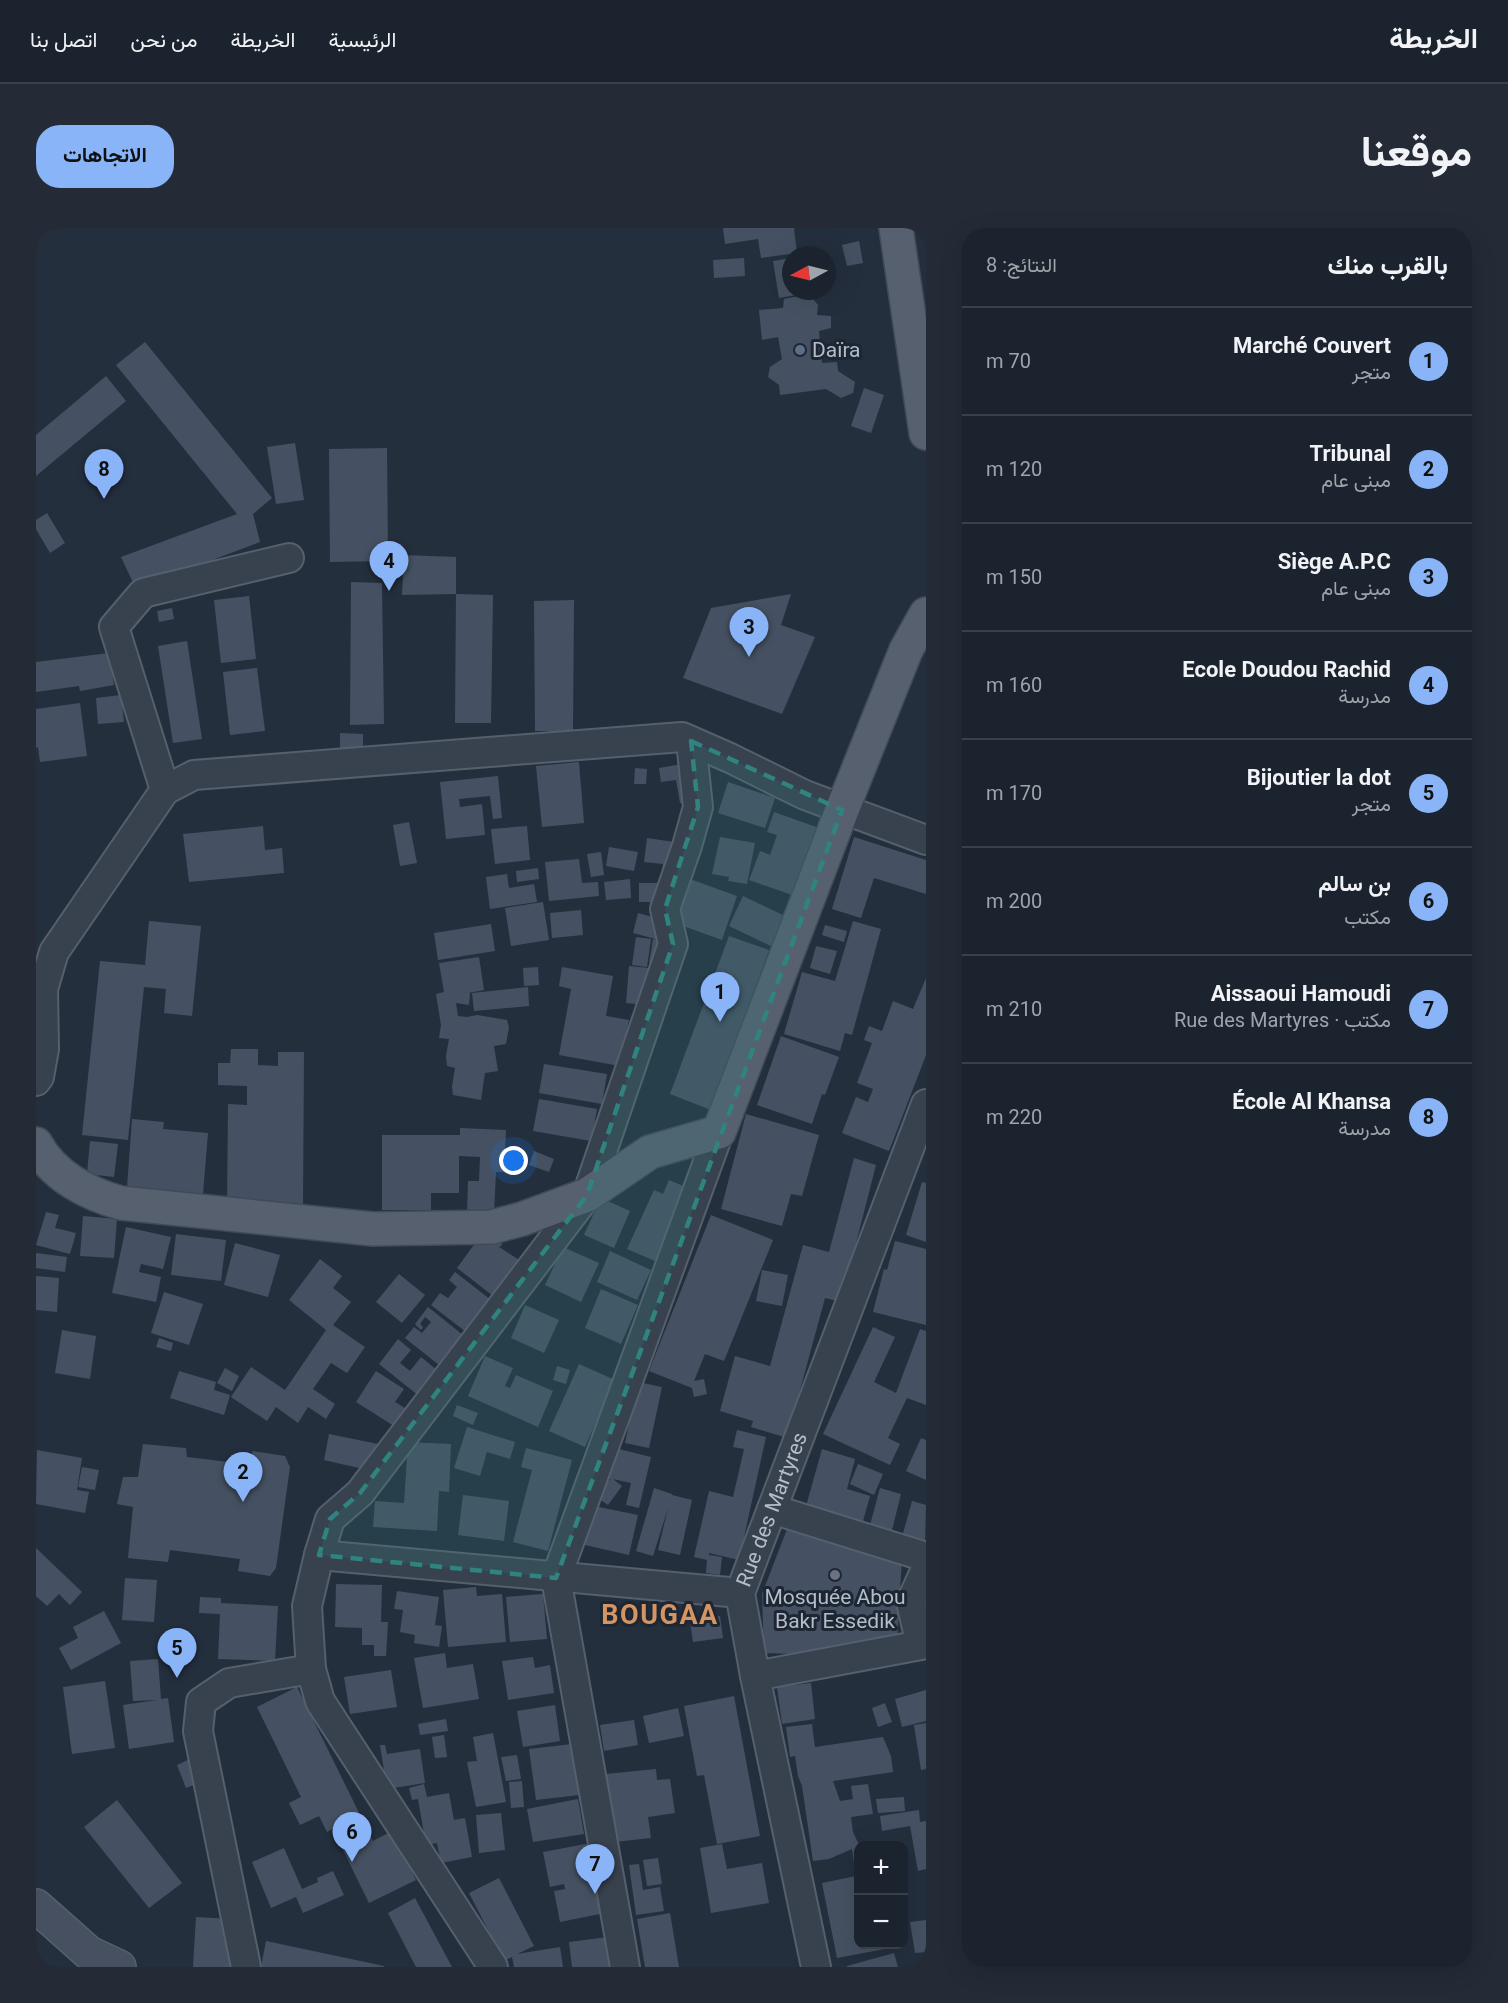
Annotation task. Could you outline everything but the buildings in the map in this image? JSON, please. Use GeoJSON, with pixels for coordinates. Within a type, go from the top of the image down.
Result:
{"type":"FeatureCollection","features":[{"type":"Feature","properties":{"kind":"main road"},"geometry":{"type":"LineString","coordinates":[[896,228],[926,433]]}},
{"type":"Feature","properties":{"kind":"main road"},"geometry":{"type":"LineString","coordinates":[[36,1144],[62,1175],[95,1196],[121,1203],[373,1229],[492,1227],[522,1219],[587,1195],[650,1152],[719,1132],[842,810],[916,649],[926,615]]}},
{"type":"Feature","properties":{"kind":"street"},"geometry":{"type":"LineString","coordinates":[[165,790],[114,627],[143,593],[290,558]]}},
{"type":"Feature","properties":{"kind":"street"},"geometry":{"type":"LineString","coordinates":[[36,1081],[39,1077],[44,1049],[43,989],[54,952],[165,790],[194,776],[682,737],[805,795],[926,840]]}},
{"type":"Feature","properties":{"kind":"street"},"geometry":{"type":"LineString","coordinates":[[493,1967],[320,1701],[311,1670],[307,1606],[330,1519],[360,1493],[587,1195],[673,944],[664,909],[687,846],[698,807],[691,741]]}},
{"type":"Feature","properties":{"kind":"street","name":"Rue des Martyres"},"geometry":{"type":"LineString","coordinates":[[816,1967],[755,1676],[740,1593],[926,1104]]}},
{"type":"Feature","properties":{"kind":"street"},"geometry":{"type":"LineString","coordinates":[[625,1967],[556,1578],[719,1132]]}},
{"type":"Feature","properties":{"kind":"street"},"geometry":{"type":"LineString","coordinates":[[772,1509],[926,1557]]}},
{"type":"Feature","properties":{"kind":"street"},"geometry":{"type":"LineString","coordinates":[[319,1555],[740,1593]]}},
{"type":"Feature","properties":{"kind":"street"},"geometry":{"type":"LineString","coordinates":[[755,1676],[924,1647],[911,1602],[926,1569]]}},
{"type":"Feature","properties":{"kind":"street"},"geometry":{"type":"LineString","coordinates":[[246,1967],[198,1731],[201,1701],[229,1683],[311,1670]]}},
{"type":"Feature","properties":{"kind":"street"},"geometry":{"type":"LineString","coordinates":[[36,1906],[89,1953],[119,1967]]}},
{"type":"Feature","properties":{"kind":"highlighted area"},"geometry":{"type":"Polygon","coordinates":[[[691,741],[842,810],[556,1578],[319,1555],[330,1519],[360,1493],[587,1195],[673,944],[665,909],[698,807],[691,741]]]}},
{"type":"Feature","properties":{"kind":"place","name":"Daïra"},"geometry":{"type":"Point","coordinates":[800,350]}},
{"type":"Feature","properties":{"kind":"place","name":"École Al Khansa"},"geometry":{"type":"Point","coordinates":[104,499]}},
{"type":"Feature","properties":{"kind":"place","name":"Ecole Doudou Rachid"},"geometry":{"type":"Point","coordinates":[389,591]}},
{"type":"Feature","properties":{"kind":"place","name":"Siège A.P.C"},"geometry":{"type":"Point","coordinates":[749,657]}},
{"type":"Feature","properties":{"kind":"place","name":"Marché Couvert"},"geometry":{"type":"Point","coordinates":[720,1022]}},
{"type":"Feature","properties":{"kind":"place","name":"Tribunal"},"geometry":{"type":"Point","coordinates":[243,1502]}},
{"type":"Feature","properties":{"kind":"place","name":"Mosquée Abou Bakr Essedik"},"geometry":{"type":"Point","coordinates":[835,1575]}},
{"type":"Feature","properties":{"kind":"place","name":"Bijoutier la dot"},"geometry":{"type":"Point","coordinates":[177,1678]}},
{"type":"Feature","properties":{"kind":"place","name":"بن سالم"},"geometry":{"type":"Point","coordinates":[352,1862]}},
{"type":"Feature","properties":{"kind":"place","name":"Aissaoui Hamoudi"},"geometry":{"type":"Point","coordinates":[595,1894]}},
{"type":"Feature","properties":{"kind":"district","name":"BOUGAA"},"geometry":{"type":"Point","coordinates":[660,1615]}}]}
